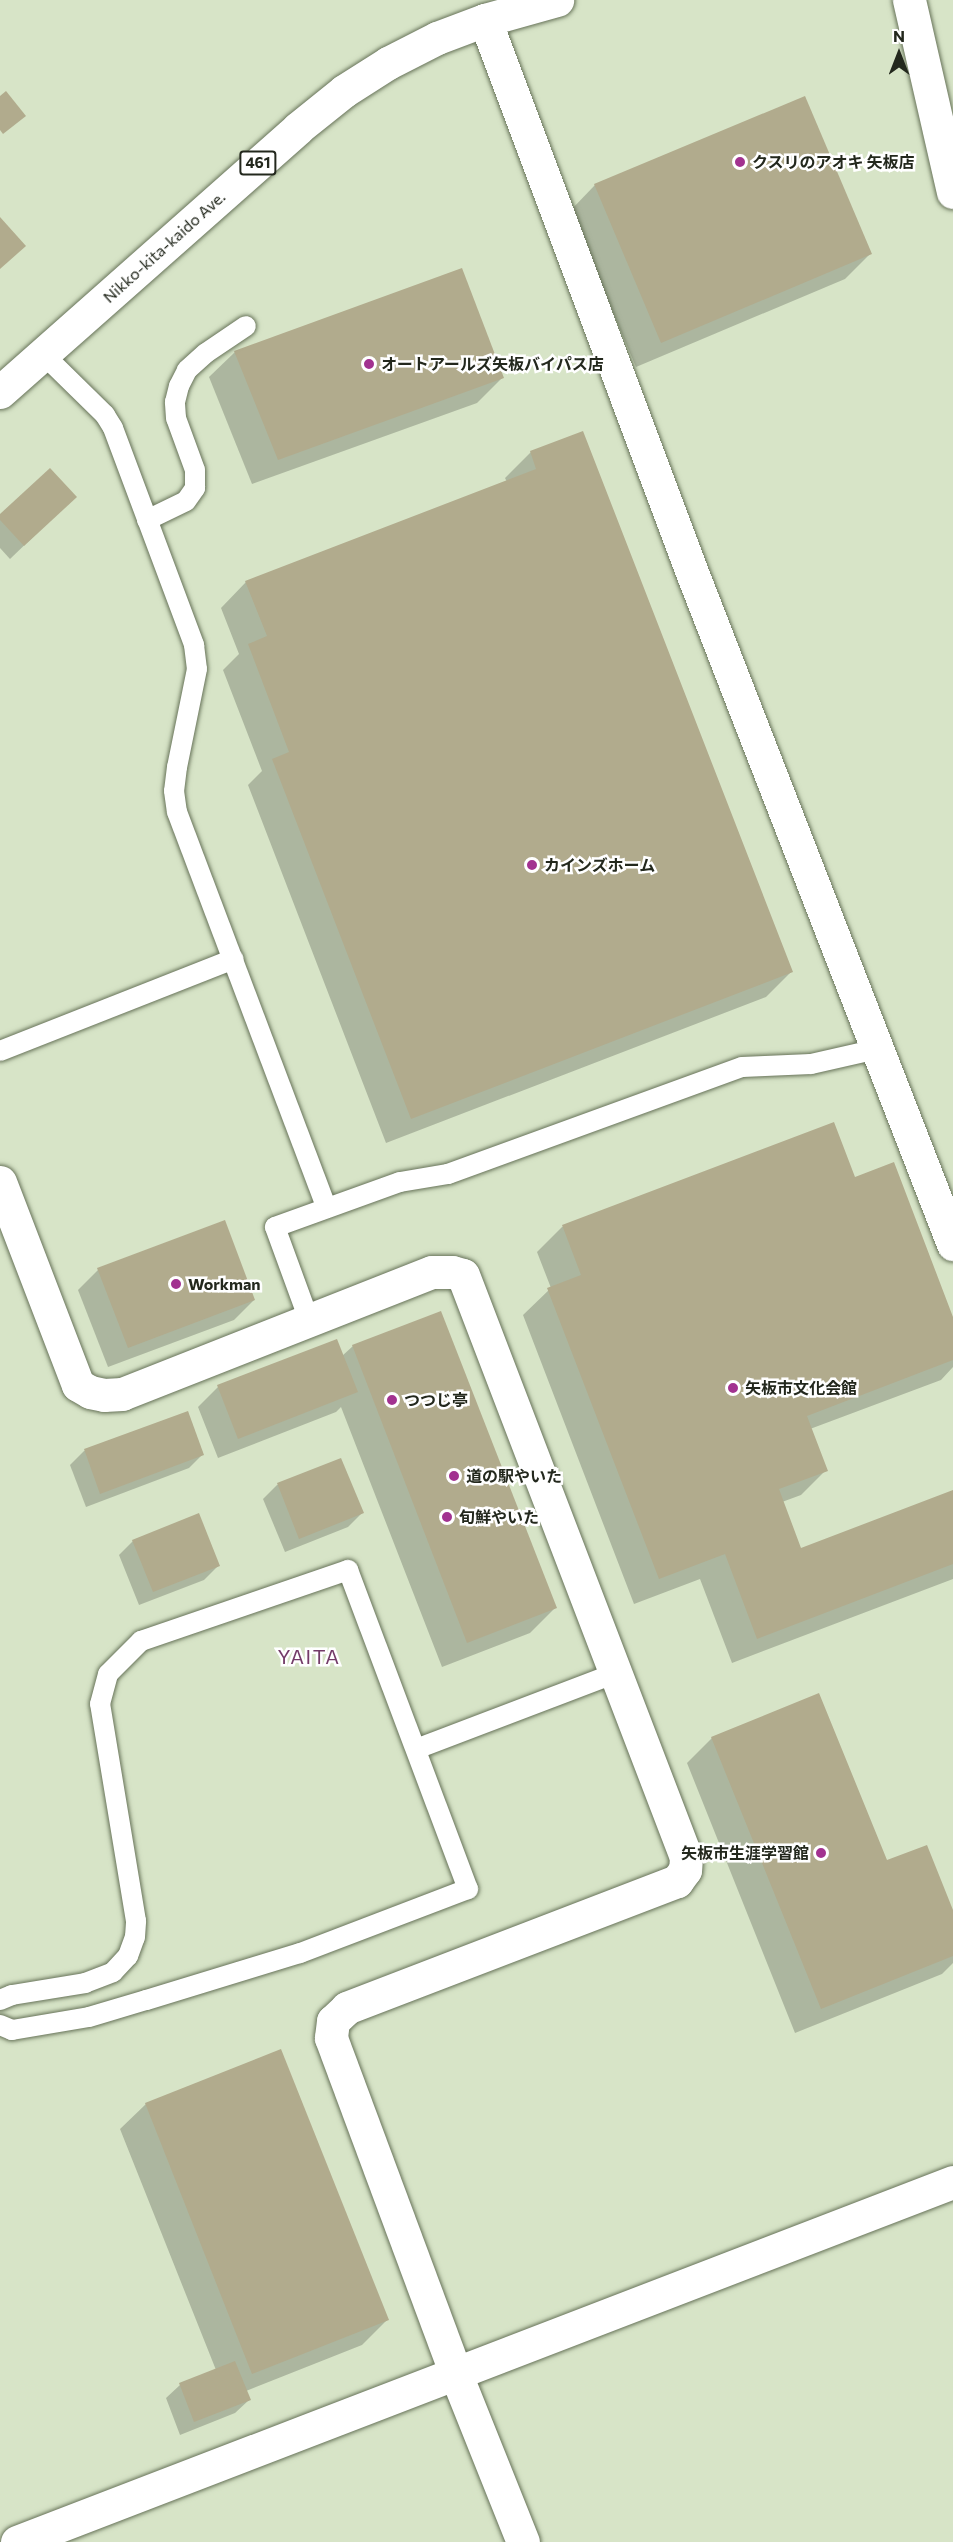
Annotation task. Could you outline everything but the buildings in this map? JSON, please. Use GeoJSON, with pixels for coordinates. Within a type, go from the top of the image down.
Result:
{"type":"FeatureCollection","features":[{"type":"Feature","properties":{"kind":"main road","name":"Nikko-kita-kaido Ave."},"geometry":{"type":"LineString","coordinates":[[0,392],[298,128],[345,91],[388,63],[427,43],[485,20],[557,0]]}},
{"type":"Feature","properties":{"kind":"main road"},"geometry":{"type":"LineString","coordinates":[[909,0],[953,192]]}},
{"type":"Feature","properties":{"kind":"main road"},"geometry":{"type":"LineString","coordinates":[[485,20],[693,575],[953,1244]]}},
{"type":"Feature","properties":{"kind":"main road"},"geometry":{"type":"LineString","coordinates":[[0,1182],[78,1385],[90,1392],[104,1395],[122,1394],[432,1272],[452,1272],[463,1275],[686,1857],[685,1870],[677,1881],[347,2008],[333,2021],[331,2038],[455,2372],[523,2542]]}},
{"type":"Feature","properties":{"kind":"main road"},"geometry":{"type":"LineString","coordinates":[[17,2542],[953,2182]]}},
{"type":"Feature","properties":{"kind":"lane"},"geometry":{"type":"LineString","coordinates":[[147,520],[186,501],[195,488],[195,470],[176,418],[175,402],[179,386],[187,370],[206,352],[246,326]]}},
{"type":"Feature","properties":{"kind":"lane"},"geometry":{"type":"LineString","coordinates":[[43,354],[105,415],[113,428],[194,645],[197,669],[177,767],[174,791],[177,812],[327,1208]]}},
{"type":"Feature","properties":{"kind":"lane"},"geometry":{"type":"LineString","coordinates":[[0,1051],[233,959]]}},
{"type":"Feature","properties":{"kind":"lane"},"geometry":{"type":"LineString","coordinates":[[309,1320],[275,1227],[400,1182],[448,1174],[742,1067],[811,1064],[877,1049]]}},
{"type":"Feature","properties":{"kind":"lane"},"geometry":{"type":"LineString","coordinates":[[0,2000],[12,1995],[85,1983],[113,1972],[128,1956],[135,1937],[136,1921],[99,1704],[108,1674],[141,1641],[348,1570],[468,1888],[300,1953],[146,2000],[89,2016],[12,2030],[0,2025]]}},
{"type":"Feature","properties":{"kind":"lane"},"geometry":{"type":"LineString","coordinates":[[416,1749],[616,1674]]}},
{"type":"Feature","properties":{"kind":"place","name":"クスリのアオキ 矢板店"},"geometry":{"type":"Point","coordinates":[740,162]}},
{"type":"Feature","properties":{"kind":"place","name":"オートアールズ矢板バイパス店"},"geometry":{"type":"Point","coordinates":[369,364]}},
{"type":"Feature","properties":{"kind":"place","name":"カインズホーム"},"geometry":{"type":"Point","coordinates":[532,865]}},
{"type":"Feature","properties":{"kind":"place","name":"Workman"},"geometry":{"type":"Point","coordinates":[176,1284]}},
{"type":"Feature","properties":{"kind":"place","name":"矢板市文化会館"},"geometry":{"type":"Point","coordinates":[733,1388]}},
{"type":"Feature","properties":{"kind":"place","name":"つつじ亭"},"geometry":{"type":"Point","coordinates":[392,1400]}},
{"type":"Feature","properties":{"kind":"place","name":"道の駅やいた"},"geometry":{"type":"Point","coordinates":[454,1476]}},
{"type":"Feature","properties":{"kind":"place","name":"旬鮮やいた"},"geometry":{"type":"Point","coordinates":[447,1517]}},
{"type":"Feature","properties":{"kind":"place","name":"矢板市生涯学習館"},"geometry":{"type":"Point","coordinates":[821,1853]}},
{"type":"Feature","properties":{"kind":"district","name":"YAITA"},"geometry":{"type":"Point","coordinates":[309,1656]}}]}
